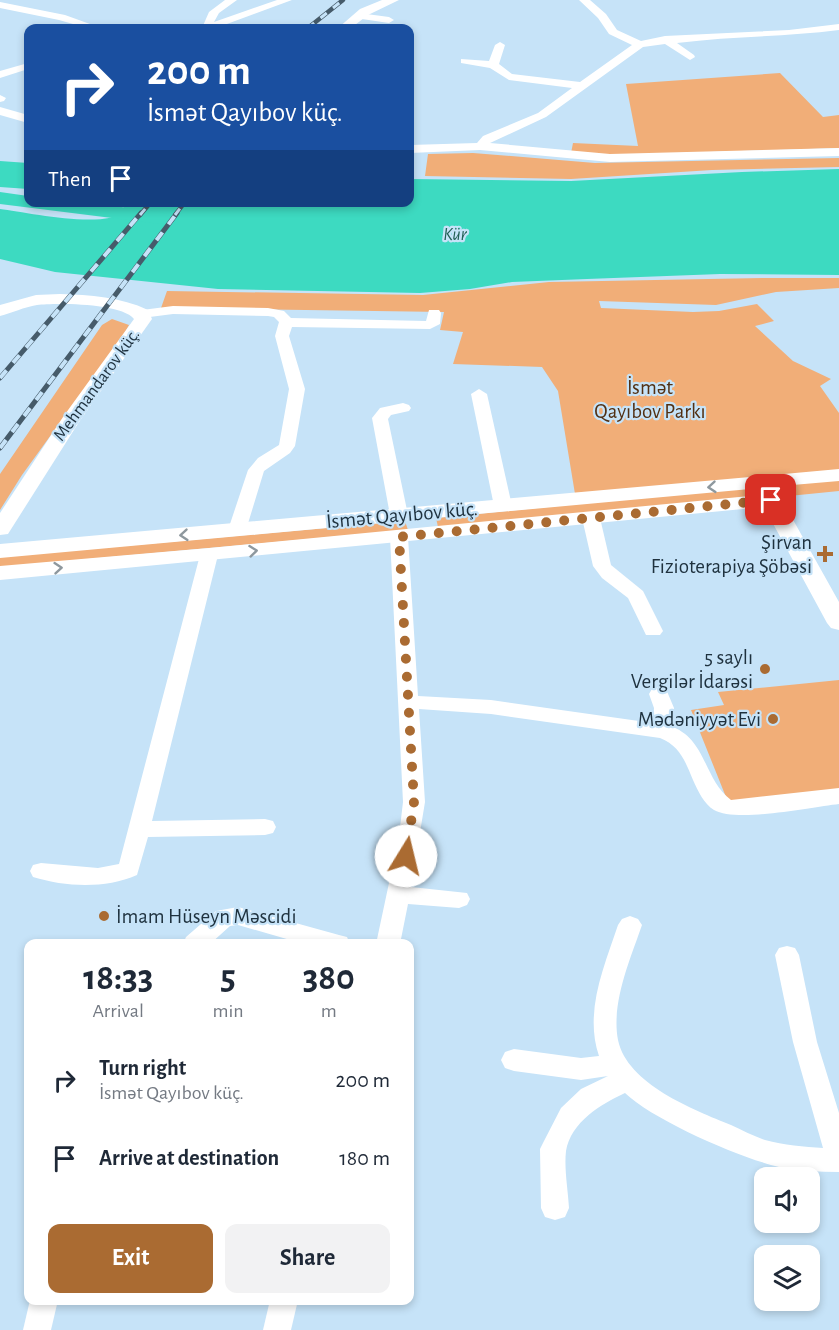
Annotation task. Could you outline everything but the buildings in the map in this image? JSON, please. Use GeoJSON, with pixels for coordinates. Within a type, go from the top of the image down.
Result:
{"type":"FeatureCollection","features":[{"type":"Feature","properties":{"kind":"street"},"geometry":{"type":"LineString","coordinates":[[208,24],[213,14],[232,0]]}},
{"type":"Feature","properties":{"kind":"street"},"geometry":{"type":"LineString","coordinates":[[219,24],[287,0]]}},
{"type":"Feature","properties":{"kind":"street"},"geometry":{"type":"LineString","coordinates":[[350,24],[371,8],[393,0]]}},
{"type":"Feature","properties":{"kind":"street"},"geometry":{"type":"LineString","coordinates":[[584,0],[602,16],[613,32],[640,44]]}},
{"type":"Feature","properties":{"kind":"street"},"geometry":{"type":"LineString","coordinates":[[0,4],[83,24]]}},
{"type":"Feature","properties":{"kind":"street"},"geometry":{"type":"LineString","coordinates":[[363,16],[389,20]]}},
{"type":"Feature","properties":{"kind":"street"},"geometry":{"type":"LineString","coordinates":[[363,16],[365,24]]}},
{"type":"Feature","properties":{"kind":"street"},"geometry":{"type":"LineString","coordinates":[[480,146],[487,139],[542,115],[640,44],[665,39],[789,33],[839,27]]}},
{"type":"Feature","properties":{"kind":"street"},"geometry":{"type":"LineString","coordinates":[[665,39],[690,57]]}},
{"type":"Feature","properties":{"kind":"street"},"geometry":{"type":"LineString","coordinates":[[493,65],[500,45]]}},
{"type":"Feature","properties":{"kind":"street"},"geometry":{"type":"LineString","coordinates":[[465,62],[493,65],[510,77],[585,86]]}},
{"type":"Feature","properties":{"kind":"street"},"geometry":{"type":"LineString","coordinates":[[0,64],[23,68]]}},
{"type":"Feature","properties":{"kind":"street"},"geometry":{"type":"LineString","coordinates":[[0,75],[23,68]]}},
{"type":"Feature","properties":{"kind":"street"},"geometry":{"type":"LineString","coordinates":[[0,111],[24,117]]}},
{"type":"Feature","properties":{"kind":"street"},"geometry":{"type":"LineString","coordinates":[[561,154],[566,138]]}},
{"type":"Feature","properties":{"kind":"street"},"geometry":{"type":"LineString","coordinates":[[414,149],[480,146],[631,158],[839,152]]}},
{"type":"Feature","properties":{"kind":"street","name":"Mehmandarov küç."},"geometry":{"type":"LineString","coordinates":[[0,311],[21,304],[46,300],[128,307],[142,314],[140,326],[70,421],[0,529]]}},
{"type":"Feature","properties":{"kind":"street"},"geometry":{"type":"LineString","coordinates":[[142,314],[173,310],[268,312],[280,313],[284,316],[286,322],[282,336],[297,389],[287,446],[284,451],[262,462],[256,470],[237,530]]}},
{"type":"Feature","properties":{"kind":"street"},"geometry":{"type":"LineString","coordinates":[[286,322],[430,325],[433,324],[434,314]]}},
{"type":"Feature","properties":{"kind":"street"},"geometry":{"type":"LineString","coordinates":[[479,394],[503,506]]}},
{"type":"Feature","properties":{"kind":"street"},"geometry":{"type":"LineString","coordinates":[[389,939],[399,895],[414,802],[408,702],[407,525],[380,418],[386,411],[403,408]]}},
{"type":"Feature","properties":{"kind":"street","name":"İsmət Qayıbov küç."},"geometry":{"type":"LineString","coordinates":[[0,552],[237,530],[591,518],[771,491],[839,475]]}},
{"type":"Feature","properties":{"kind":"street"},"geometry":{"type":"LineString","coordinates":[[771,491],[838,620]]}},
{"type":"Feature","properties":{"kind":"street","name":"İsmət Qayıbov küç."},"geometry":{"type":"LineString","coordinates":[[0,573],[209,555],[407,525],[503,506],[771,491]]}},
{"type":"Feature","properties":{"kind":"street"},"geometry":{"type":"LineString","coordinates":[[591,518],[602,566],[608,574],[636,595],[653,631]]}},
{"type":"Feature","properties":{"kind":"street"},"geometry":{"type":"LineString","coordinates":[[41,871],[105,876],[118,875],[129,869],[209,555]]}},
{"type":"Feature","properties":{"kind":"street"},"geometry":{"type":"LineString","coordinates":[[659,694],[664,708],[663,731]]}},
{"type":"Feature","properties":{"kind":"street"},"geometry":{"type":"LineString","coordinates":[[408,702],[501,709],[663,731],[676,736],[686,744],[713,799],[723,807],[734,809],[839,795]]}},
{"type":"Feature","properties":{"kind":"street"},"geometry":{"type":"LineString","coordinates":[[140,829],[265,827]]}},
{"type":"Feature","properties":{"kind":"street"},"geometry":{"type":"LineString","coordinates":[[399,895],[459,899]]}},
{"type":"Feature","properties":{"kind":"street"},"geometry":{"type":"LineString","coordinates":[[200,939],[224,917],[238,916],[321,939]]}},
{"type":"Feature","properties":{"kind":"street"},"geometry":{"type":"LineString","coordinates":[[630,925],[607,997],[606,1041],[621,1072],[642,1093],[684,1118],[767,1153],[798,1159],[839,1160]]}},
{"type":"Feature","properties":{"kind":"street"},"geometry":{"type":"LineString","coordinates":[[787,955],[805,1042],[839,1155]]}},
{"type":"Feature","properties":{"kind":"street"},"geometry":{"type":"LineString","coordinates":[[514,1060],[621,1072]]}},
{"type":"Feature","properties":{"kind":"street"},"geometry":{"type":"LineString","coordinates":[[555,1208],[553,1149],[570,1116],[621,1072]]}},
{"type":"Feature","properties":{"kind":"street"},"geometry":{"type":"LineString","coordinates":[[37,1330],[43,1305]]}},
{"type":"Feature","properties":{"kind":"street"},"geometry":{"type":"LineString","coordinates":[[277,1330],[283,1305]]}},
{"type":"Feature","properties":{"kind":"green space"},"geometry":{"type":"Polygon","coordinates":[[[780,73],[823,117],[839,115],[839,148],[617,155],[571,153],[573,143],[638,146],[626,84],[780,73]]]}},
{"type":"Feature","properties":{"kind":"green space"},"geometry":{"type":"Polygon","coordinates":[[[473,153],[595,163],[839,158],[839,167],[712,170],[571,179],[425,176],[428,154],[473,153]]]}},
{"type":"Feature","properties":{"kind":"green space","name":"İsmət Qayıbov Parkı"},"geometry":{"type":"Polygon","coordinates":[[[839,278],[839,288],[776,292],[716,305],[599,301],[601,308],[693,312],[719,311],[757,304],[774,321],[755,326],[793,361],[831,379],[820,386],[839,413],[839,471],[575,494],[558,391],[542,367],[453,364],[463,332],[440,330],[444,312],[161,308],[167,291],[423,295],[549,282],[839,278]]]}},
{"type":"Feature","properties":{"kind":"green space"},"geometry":{"type":"Polygon","coordinates":[[[112,319],[129,325],[22,475],[0,510],[0,474],[102,325],[112,319]]]}},
{"type":"Feature","properties":{"kind":"green space"},"geometry":{"type":"Polygon","coordinates":[[[839,479],[839,491],[789,496],[784,484],[839,479]]]}},
{"type":"Feature","properties":{"kind":"green space"},"geometry":{"type":"Polygon","coordinates":[[[761,486],[761,497],[438,527],[436,518],[761,486]]]}},
{"type":"Feature","properties":{"kind":"green space"},"geometry":{"type":"Polygon","coordinates":[[[405,521],[408,530],[0,567],[0,557],[405,521]]]}},
{"type":"Feature","properties":{"kind":"green space"},"geometry":{"type":"Polygon","coordinates":[[[839,680],[839,789],[728,802],[691,710],[724,705],[718,692],[839,680]]]}},
{"type":"Feature","properties":{"kind":"water"},"geometry":{"type":"Polygon","coordinates":[[[0,161],[24,163],[24,189],[0,187],[0,161]]]}},
{"type":"Feature","properties":{"kind":"water","name":"Kür"},"geometry":{"type":"Polygon","coordinates":[[[839,169],[839,275],[720,274],[512,282],[470,289],[420,293],[218,289],[55,272],[0,259],[0,209],[84,220],[115,216],[125,211],[123,207],[414,207],[414,179],[571,181],[839,169]]]}},
{"type":"Feature","properties":{"kind":"waterway","name":"Kür"},"geometry":{"type":"LineString","coordinates":[[0,198],[24,201]]}},
{"type":"Feature","properties":{"kind":"waterway","name":"Kür"},"geometry":{"type":"LineString","coordinates":[[74,207],[160,218]]}},
{"type":"Feature","properties":{"kind":"railway"},"geometry":{"type":"LineString","coordinates":[[313,24],[343,0]]}},
{"type":"Feature","properties":{"kind":"railway"},"geometry":{"type":"LineString","coordinates":[[140,215],[147,207]]}},
{"type":"Feature","properties":{"kind":"railway"},"geometry":{"type":"LineString","coordinates":[[175,215],[181,207]]}},
{"type":"Feature","properties":{"kind":"railway"},"geometry":{"type":"LineString","coordinates":[[0,378],[141,213]]}},
{"type":"Feature","properties":{"kind":"railway"},"geometry":{"type":"LineString","coordinates":[[0,448],[177,213]]}},
{"type":"Feature","properties":{"kind":"place","name":"Şirvan Fizioterapiya Şöbəsi"},"geometry":{"type":"Point","coordinates":[825,554]}},
{"type":"Feature","properties":{"kind":"place","name":"5 saylı Vergilər İdarəsi"},"geometry":{"type":"Point","coordinates":[765,669]}},
{"type":"Feature","properties":{"kind":"place","name":"Mədəniyyət Evi"},"geometry":{"type":"Point","coordinates":[773,719]}},
{"type":"Feature","properties":{"kind":"place","name":"İmam Hüseyn Məscidi"},"geometry":{"type":"Point","coordinates":[104,916]}},
{"type":"Feature","properties":{"kind":"route"},"geometry":{"type":"LineString","coordinates":[[406,856],[414,802],[399,537],[771,500]]}}]}
